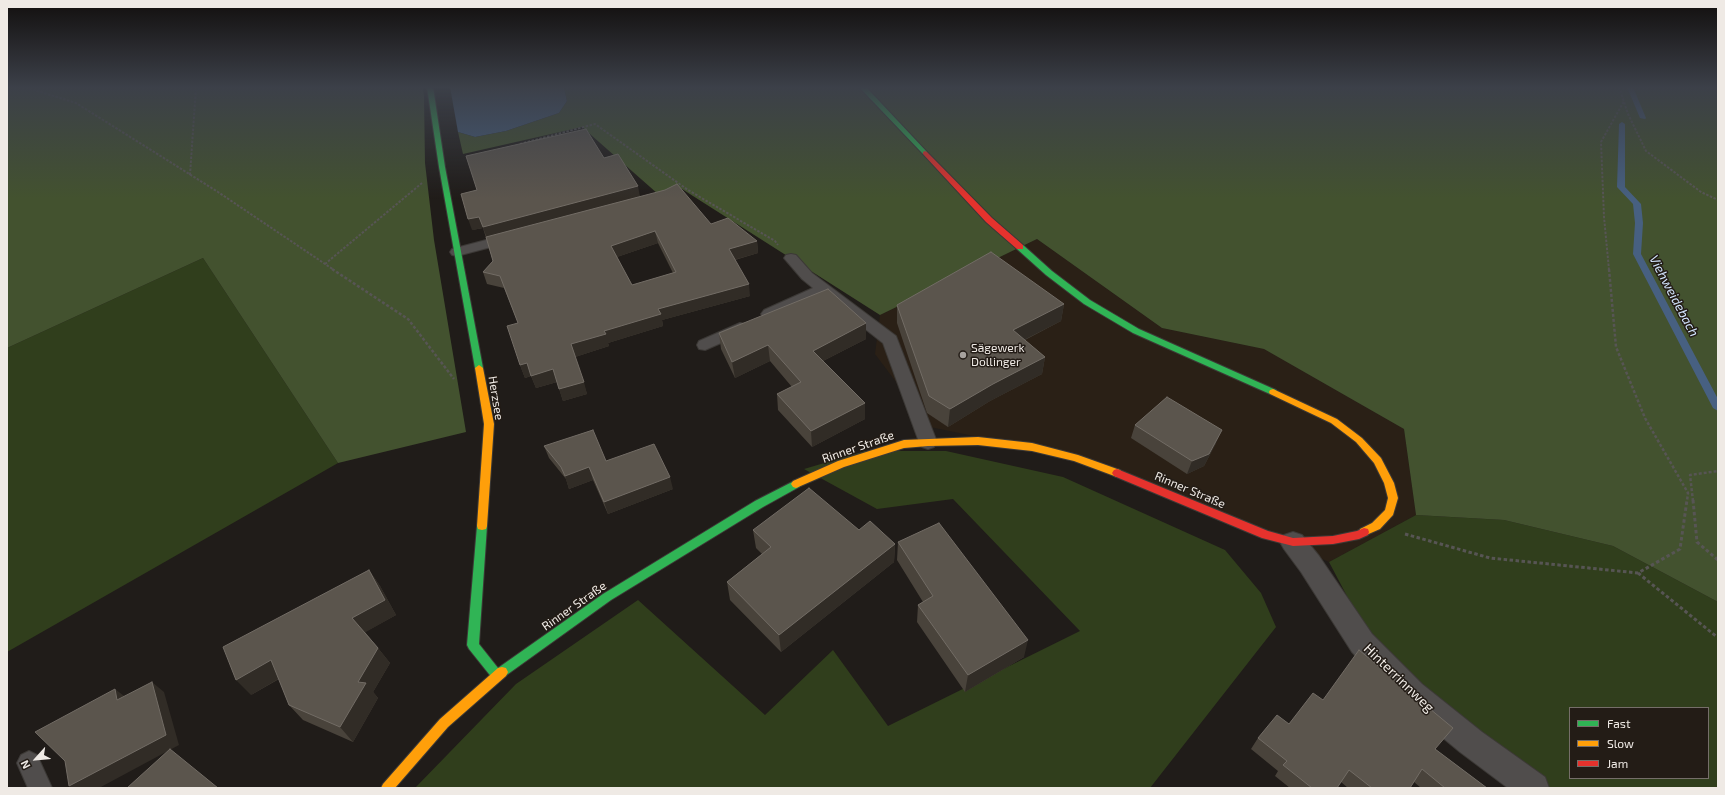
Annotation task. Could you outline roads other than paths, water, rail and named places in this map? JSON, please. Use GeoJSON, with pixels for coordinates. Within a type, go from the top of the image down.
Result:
{"type":"FeatureCollection","features":[{"type":"Feature","properties":{"kind":"main road","name":"Herzsee"},"geometry":{"type":"LineString","coordinates":[[436,124],[457,252],[489,424],[472,645],[497,676]]}},
{"type":"Feature","properties":{"kind":"main road","name":"Rinner Straße"},"geometry":{"type":"LineString","coordinates":[[387,788],[444,723],[497,676],[607,597],[766,501],[804,480],[841,464],[904,444],[978,441],[1032,447],[1075,458],[1127,476],[1266,535],[1293,542],[1333,540],[1358,535],[1376,526],[1389,512],[1393,498],[1388,483],[1378,461],[1359,440],[1334,421],[1299,403],[1136,331],[1086,302],[1049,273],[989,220],[897,124]]}},
{"type":"Feature","properties":{"kind":"street","name":"Hinterrinnweg"},"geometry":{"type":"LineString","coordinates":[[1293,542],[1310,564],[1362,643],[1412,694],[1471,742],[1533,788]]}},
{"type":"Feature","properties":{"kind":"lane"},"geometry":{"type":"LineString","coordinates":[[457,252],[525,234]]}},
{"type":"Feature","properties":{"kind":"lane"},"geometry":{"type":"LineString","coordinates":[[791,258],[807,276],[890,340],[928,442]]}},
{"type":"Feature","properties":{"kind":"lane"},"geometry":{"type":"LineString","coordinates":[[705,345],[823,289]]}},
{"type":"Feature","properties":{"kind":"lane"},"geometry":{"type":"LineString","coordinates":[[29,762],[40,788]]}},
{"type":"Feature","properties":{"kind":"water"},"geometry":{"type":"Polygon","coordinates":[[[457,124],[526,124],[506,131],[475,137],[458,132],[457,124]]]}},
{"type":"Feature","properties":{"kind":"waterway","name":"Viehweidebach"},"geometry":{"type":"LineString","coordinates":[[1622,124],[1621,187],[1637,204],[1639,223],[1637,254],[1718,408]]}},
{"type":"Feature","properties":{"kind":"place","name":"Sägewerk Dollinger"},"geometry":{"type":"Point","coordinates":[963,355]}}]}
